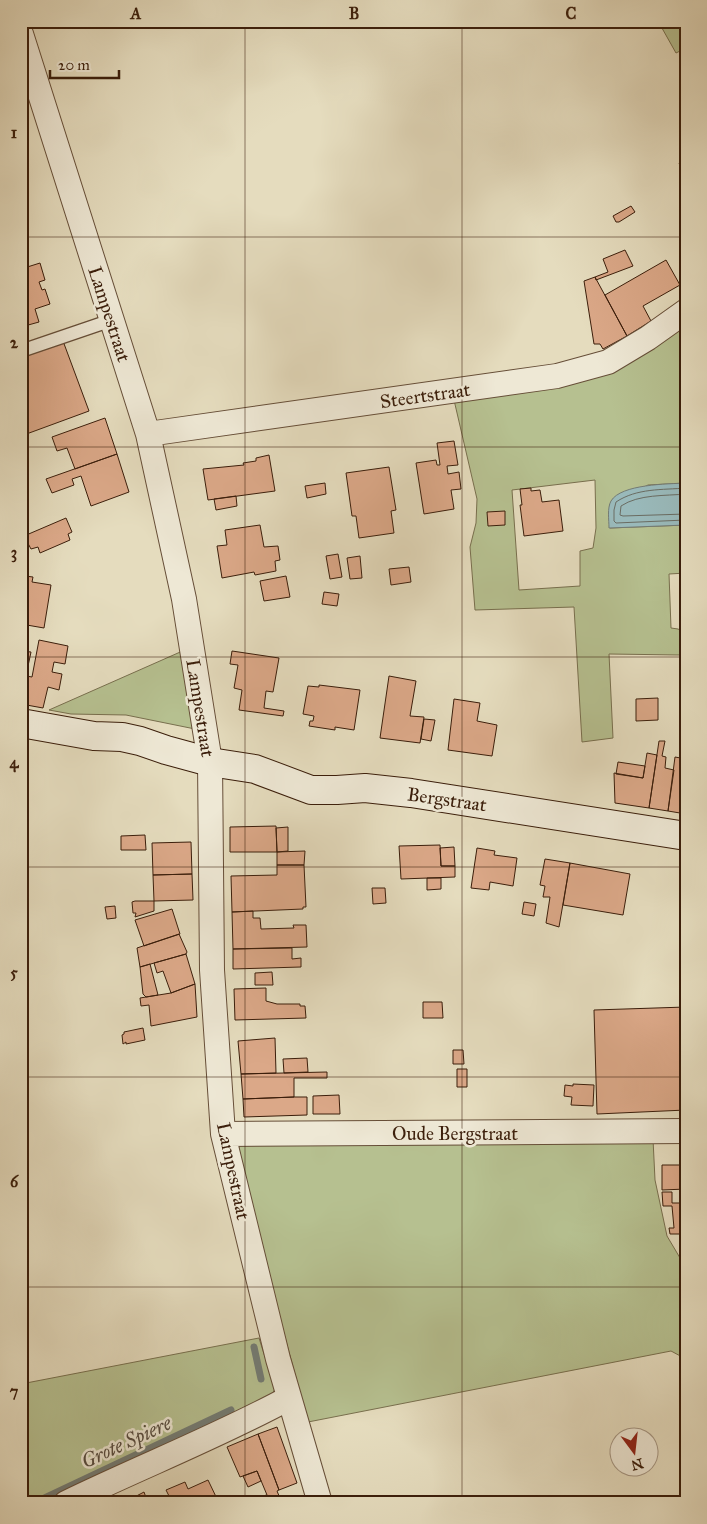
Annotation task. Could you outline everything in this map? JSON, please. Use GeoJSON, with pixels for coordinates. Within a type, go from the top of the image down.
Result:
{"type":"FeatureCollection","features":[{"type":"Feature","properties":{"kind":"street","name":"Lampestraat"},"geometry":{"type":"LineString","coordinates":[[21,35],[148,434],[184,599],[210,762],[212,970],[223,1134],[289,1398],[320,1503]]}},
{"type":"Feature","properties":{"kind":"street","name":"Steertstraat"},"geometry":{"type":"LineString","coordinates":[[148,434],[573,373],[608,362],[686,311]]}},
{"type":"Feature","properties":{"kind":"street","name":"Bergstraat"},"geometry":{"type":"LineString","coordinates":[[21,723],[94,736],[140,740],[166,750],[210,762],[255,769],[311,790],[365,788],[411,792],[686,836]]}},
{"type":"Feature","properties":{"kind":"street","name":"Oude Bergstraat"},"geometry":{"type":"LineString","coordinates":[[223,1134],[686,1131]]}},
{"type":"Feature","properties":{"kind":"street"},"geometry":{"type":"LineString","coordinates":[[66,1503],[143,1466],[245,1422],[289,1398]]}},
{"type":"Feature","properties":{"kind":"lane"},"geometry":{"type":"LineString","coordinates":[[21,351],[112,320]]}},
{"type":"Feature","properties":{"kind":"green space"},"geometry":{"type":"Polygon","coordinates":[[[658,21],[686,21],[686,48],[676,53],[658,21]]]}},
{"type":"Feature","properties":{"kind":"green space"},"geometry":{"type":"Polygon","coordinates":[[[686,324],[686,483],[648,485],[610,504],[610,528],[686,525],[686,573],[669,574],[671,628],[686,633],[686,648],[680,655],[609,654],[613,738],[582,742],[574,607],[475,610],[470,547],[476,523],[477,499],[454,400],[564,385],[686,324]],[[595,480],[512,490],[519,590],[580,586],[580,551],[593,548],[596,528],[595,480]]]}},
{"type":"Feature","properties":{"kind":"green space"},"geometry":{"type":"Polygon","coordinates":[[[187,649],[200,730],[126,715],[71,714],[49,710],[187,649]]]}},
{"type":"Feature","properties":{"kind":"green space"},"geometry":{"type":"Polygon","coordinates":[[[653,1139],[655,1180],[667,1236],[686,1268],[686,1359],[671,1351],[308,1422],[239,1168],[237,1151],[242,1142],[653,1139]]]}},
{"type":"Feature","properties":{"kind":"green space"},"geometry":{"type":"Polygon","coordinates":[[[259,1338],[275,1389],[269,1399],[51,1503],[21,1503],[21,1384],[259,1338]]]}},
{"type":"Feature","properties":{"kind":"water"},"geometry":{"type":"Polygon","coordinates":[[[686,483],[686,525],[609,528],[609,507],[616,495],[634,488],[686,483]]]}},
{"type":"Feature","properties":{"kind":"building"},"geometry":{"type":"Polygon","coordinates":[[[686,159],[686,176],[679,163],[686,159]]]}},
{"type":"Feature","properties":{"kind":"building"},"geometry":{"type":"Polygon","coordinates":[[[631,206],[635,212],[616,222],[613,216],[631,206]]]}},
{"type":"Feature","properties":{"kind":"building"},"geometry":{"type":"Polygon","coordinates":[[[625,250],[633,266],[596,280],[595,277],[608,272],[603,259],[625,250]]]}},
{"type":"Feature","properties":{"kind":"building"},"geometry":{"type":"Polygon","coordinates":[[[666,260],[680,285],[643,306],[651,321],[627,336],[605,295],[666,260]]]}},
{"type":"Feature","properties":{"kind":"building"},"geometry":{"type":"Polygon","coordinates":[[[40,263],[45,280],[39,282],[42,290],[45,289],[50,304],[35,309],[39,322],[21,327],[21,269],[40,263]]]}},
{"type":"Feature","properties":{"kind":"building"},"geometry":{"type":"Polygon","coordinates":[[[595,277],[627,336],[603,349],[600,344],[594,344],[584,281],[595,277]]]}},
{"type":"Feature","properties":{"kind":"building"},"geometry":{"type":"Polygon","coordinates":[[[63,341],[89,411],[21,436],[21,357],[63,341]]]}},
{"type":"Feature","properties":{"kind":"building"},"geometry":{"type":"Polygon","coordinates":[[[105,418],[117,454],[75,469],[67,448],[57,451],[52,437],[105,418]]]}},
{"type":"Feature","properties":{"kind":"building"},"geometry":{"type":"Polygon","coordinates":[[[454,441],[458,465],[447,466],[448,474],[459,472],[461,489],[451,490],[454,509],[424,514],[416,463],[436,460],[437,465],[440,465],[437,443],[454,441]]]}},
{"type":"Feature","properties":{"kind":"building"},"geometry":{"type":"Polygon","coordinates":[[[117,454],[129,492],[91,506],[81,476],[72,479],[74,485],[52,493],[46,479],[117,454]]]}},
{"type":"Feature","properties":{"kind":"building"},"geometry":{"type":"Polygon","coordinates":[[[269,455],[275,491],[208,500],[203,469],[244,465],[243,463],[256,461],[256,458],[269,455]]]}},
{"type":"Feature","properties":{"kind":"building"},"geometry":{"type":"Polygon","coordinates":[[[389,467],[396,510],[391,511],[394,533],[359,538],[356,516],[352,516],[346,473],[389,467]]]}},
{"type":"Feature","properties":{"kind":"building"},"geometry":{"type":"Polygon","coordinates":[[[325,483],[326,494],[307,498],[305,486],[325,483]]]}},
{"type":"Feature","properties":{"kind":"building"},"geometry":{"type":"Polygon","coordinates":[[[531,488],[531,491],[540,490],[542,502],[559,500],[563,531],[524,536],[520,489],[531,488]]]}},
{"type":"Feature","properties":{"kind":"building"},"geometry":{"type":"Polygon","coordinates":[[[236,496],[237,506],[216,510],[214,499],[236,496]]]}},
{"type":"Feature","properties":{"kind":"building"},"geometry":{"type":"Polygon","coordinates":[[[505,511],[505,525],[488,526],[487,512],[505,511]]]}},
{"type":"Feature","properties":{"kind":"building"},"geometry":{"type":"Polygon","coordinates":[[[66,518],[72,532],[68,534],[70,540],[40,553],[38,547],[31,549],[24,536],[66,518]]]}},
{"type":"Feature","properties":{"kind":"building"},"geometry":{"type":"Polygon","coordinates":[[[260,525],[264,547],[278,546],[280,560],[275,561],[276,571],[255,575],[254,572],[222,578],[217,546],[227,545],[225,530],[260,525]]]}},
{"type":"Feature","properties":{"kind":"building"},"geometry":{"type":"Polygon","coordinates":[[[338,554],[342,577],[330,579],[326,556],[338,554]]]}},
{"type":"Feature","properties":{"kind":"building"},"geometry":{"type":"Polygon","coordinates":[[[360,556],[362,578],[350,579],[347,558],[360,556]]]}},
{"type":"Feature","properties":{"kind":"building"},"geometry":{"type":"Polygon","coordinates":[[[409,567],[411,582],[391,585],[389,569],[409,567]]]}},
{"type":"Feature","properties":{"kind":"building"},"geometry":{"type":"Polygon","coordinates":[[[25,576],[33,577],[32,582],[51,585],[44,628],[21,624],[21,597],[25,576]]]}},
{"type":"Feature","properties":{"kind":"building"},"geometry":{"type":"Polygon","coordinates":[[[286,576],[290,597],[264,601],[260,581],[286,576]]]}},
{"type":"Feature","properties":{"kind":"building"},"geometry":{"type":"Polygon","coordinates":[[[324,592],[339,594],[337,606],[322,604],[324,592]]]}},
{"type":"Feature","properties":{"kind":"building"},"geometry":{"type":"Polygon","coordinates":[[[39,640],[68,646],[65,664],[54,662],[52,672],[62,674],[59,690],[48,687],[43,708],[21,704],[26,676],[32,677],[39,640]]]}},
{"type":"Feature","properties":{"kind":"building"},"geometry":{"type":"Polygon","coordinates":[[[21,651],[31,652],[21,699],[21,651]]]}},
{"type":"Feature","properties":{"kind":"building"},"geometry":{"type":"Polygon","coordinates":[[[232,651],[279,658],[273,692],[266,691],[264,708],[284,711],[283,716],[239,710],[242,690],[234,688],[238,665],[230,664],[232,651]]]}},
{"type":"Feature","properties":{"kind":"building"},"geometry":{"type":"Polygon","coordinates":[[[389,676],[416,681],[410,716],[424,717],[420,743],[380,738],[389,676]]]}},
{"type":"Feature","properties":{"kind":"building"},"geometry":{"type":"Polygon","coordinates":[[[319,685],[360,690],[354,730],[335,727],[335,730],[309,726],[314,716],[303,714],[308,686],[319,687],[319,685]]]}},
{"type":"Feature","properties":{"kind":"building"},"geometry":{"type":"Polygon","coordinates":[[[658,698],[658,720],[636,721],[636,699],[658,698]]]}},
{"type":"Feature","properties":{"kind":"building"},"geometry":{"type":"Polygon","coordinates":[[[454,699],[480,703],[477,721],[497,725],[492,756],[448,750],[454,699]]]}},
{"type":"Feature","properties":{"kind":"building"},"geometry":{"type":"Polygon","coordinates":[[[424,719],[435,720],[431,741],[421,739],[424,719]]]}},
{"type":"Feature","properties":{"kind":"building"},"geometry":{"type":"Polygon","coordinates":[[[659,741],[665,741],[662,756],[666,757],[665,768],[674,770],[668,811],[649,808],[659,741]]]}},
{"type":"Feature","properties":{"kind":"building"},"geometry":{"type":"Polygon","coordinates":[[[647,753],[657,755],[649,808],[615,803],[614,773],[643,778],[647,753]]]}},
{"type":"Feature","properties":{"kind":"building"},"geometry":{"type":"Polygon","coordinates":[[[675,757],[686,759],[686,814],[668,811],[675,757]]]}},
{"type":"Feature","properties":{"kind":"building"},"geometry":{"type":"Polygon","coordinates":[[[618,762],[645,766],[643,778],[616,774],[618,762]]]}},
{"type":"Feature","properties":{"kind":"building"},"geometry":{"type":"Polygon","coordinates":[[[276,826],[277,852],[230,852],[230,827],[276,826]]]}},
{"type":"Feature","properties":{"kind":"building"},"geometry":{"type":"Polygon","coordinates":[[[288,827],[288,851],[277,852],[276,828],[288,827]]]}},
{"type":"Feature","properties":{"kind":"building"},"geometry":{"type":"Polygon","coordinates":[[[145,835],[146,850],[121,850],[121,836],[145,835]]]}},
{"type":"Feature","properties":{"kind":"building"},"geometry":{"type":"Polygon","coordinates":[[[191,842],[192,874],[153,875],[152,843],[191,842]]]}},
{"type":"Feature","properties":{"kind":"building"},"geometry":{"type":"Polygon","coordinates":[[[440,845],[441,866],[455,866],[455,877],[401,879],[399,846],[440,845]]]}},
{"type":"Feature","properties":{"kind":"building"},"geometry":{"type":"Polygon","coordinates":[[[454,847],[455,866],[441,866],[440,848],[454,847]]]}},
{"type":"Feature","properties":{"kind":"building"},"geometry":{"type":"Polygon","coordinates":[[[477,848],[495,851],[494,855],[517,858],[513,886],[490,882],[489,890],[471,888],[477,848]]]}},
{"type":"Feature","properties":{"kind":"building"},"geometry":{"type":"Polygon","coordinates":[[[305,851],[304,865],[277,865],[277,852],[305,851]]]}},
{"type":"Feature","properties":{"kind":"building"},"geometry":{"type":"Polygon","coordinates":[[[545,859],[570,863],[559,927],[546,923],[550,897],[543,897],[545,886],[540,885],[545,859]]]}},
{"type":"Feature","properties":{"kind":"building"},"geometry":{"type":"Polygon","coordinates":[[[570,863],[630,874],[623,915],[563,905],[570,863]]]}},
{"type":"Feature","properties":{"kind":"building"},"geometry":{"type":"Polygon","coordinates":[[[277,865],[304,865],[306,907],[303,907],[303,909],[232,912],[231,876],[277,875],[277,865]]]}},
{"type":"Feature","properties":{"kind":"building"},"geometry":{"type":"Polygon","coordinates":[[[192,874],[193,900],[154,901],[153,875],[192,874]]]}},
{"type":"Feature","properties":{"kind":"building"},"geometry":{"type":"Polygon","coordinates":[[[427,878],[441,878],[441,889],[427,890],[427,878]]]}},
{"type":"Feature","properties":{"kind":"building"},"geometry":{"type":"Polygon","coordinates":[[[372,888],[385,888],[386,903],[373,904],[372,888]]]}},
{"type":"Feature","properties":{"kind":"building"},"geometry":{"type":"Polygon","coordinates":[[[154,901],[154,911],[135,917],[136,913],[133,913],[132,902],[154,901]]]}},
{"type":"Feature","properties":{"kind":"building"},"geometry":{"type":"Polygon","coordinates":[[[524,902],[536,904],[534,916],[522,914],[524,902]]]}},
{"type":"Feature","properties":{"kind":"building"},"geometry":{"type":"Polygon","coordinates":[[[115,906],[116,918],[107,919],[105,907],[115,906]]]}},
{"type":"Feature","properties":{"kind":"building"},"geometry":{"type":"Polygon","coordinates":[[[172,909],[180,934],[144,946],[135,920],[172,909]]]}},
{"type":"Feature","properties":{"kind":"building"},"geometry":{"type":"Polygon","coordinates":[[[253,911],[253,918],[260,918],[261,929],[294,928],[293,925],[306,925],[307,947],[233,949],[232,912],[253,911]]]}},
{"type":"Feature","properties":{"kind":"building"},"geometry":{"type":"Polygon","coordinates":[[[179,934],[187,952],[186,954],[140,967],[137,948],[179,934]]]}},
{"type":"Feature","properties":{"kind":"building"},"geometry":{"type":"Polygon","coordinates":[[[292,948],[292,959],[301,958],[301,967],[233,969],[233,949],[292,948]]]}},
{"type":"Feature","properties":{"kind":"building"},"geometry":{"type":"Polygon","coordinates":[[[186,954],[195,984],[171,993],[163,971],[157,973],[154,963],[186,954]]]}},
{"type":"Feature","properties":{"kind":"building"},"geometry":{"type":"Polygon","coordinates":[[[150,964],[158,995],[146,997],[143,994],[140,967],[150,964]]]}},
{"type":"Feature","properties":{"kind":"building"},"geometry":{"type":"Polygon","coordinates":[[[272,972],[273,985],[255,985],[255,973],[272,972]]]}},
{"type":"Feature","properties":{"kind":"building"},"geometry":{"type":"Polygon","coordinates":[[[195,984],[197,1017],[151,1026],[149,1005],[141,1006],[140,998],[171,993],[195,984]]]}},
{"type":"Feature","properties":{"kind":"building"},"geometry":{"type":"Polygon","coordinates":[[[266,988],[266,1001],[277,1004],[300,1004],[300,1006],[305,1006],[306,1018],[235,1020],[234,989],[266,988]]]}},
{"type":"Feature","properties":{"kind":"building"},"geometry":{"type":"Polygon","coordinates":[[[423,1002],[442,1002],[443,1018],[423,1018],[423,1002]]]}},
{"type":"Feature","properties":{"kind":"building"},"geometry":{"type":"Polygon","coordinates":[[[686,1007],[686,1110],[597,1114],[594,1010],[686,1007]]]}},
{"type":"Feature","properties":{"kind":"building"},"geometry":{"type":"Polygon","coordinates":[[[143,1028],[145,1040],[123,1044],[122,1035],[124,1032],[143,1028]]]}},
{"type":"Feature","properties":{"kind":"building"},"geometry":{"type":"Polygon","coordinates":[[[275,1038],[276,1073],[241,1074],[238,1041],[275,1038]]]}},
{"type":"Feature","properties":{"kind":"building"},"geometry":{"type":"Polygon","coordinates":[[[453,1050],[463,1050],[464,1064],[453,1064],[453,1050]]]}},
{"type":"Feature","properties":{"kind":"building"},"geometry":{"type":"Polygon","coordinates":[[[307,1058],[308,1072],[284,1073],[283,1059],[307,1058]]]}},
{"type":"Feature","properties":{"kind":"building"},"geometry":{"type":"Polygon","coordinates":[[[457,1069],[467,1069],[467,1087],[457,1087],[457,1069]]]}},
{"type":"Feature","properties":{"kind":"building"},"geometry":{"type":"Polygon","coordinates":[[[327,1072],[327,1078],[294,1078],[294,1097],[243,1099],[241,1074],[327,1072]]]}},
{"type":"Feature","properties":{"kind":"building"},"geometry":{"type":"Polygon","coordinates":[[[573,1084],[594,1085],[593,1106],[571,1105],[572,1097],[564,1096],[565,1085],[573,1086],[573,1084]]]}},
{"type":"Feature","properties":{"kind":"building"},"geometry":{"type":"Polygon","coordinates":[[[339,1095],[340,1114],[313,1114],[313,1096],[339,1095]]]}},
{"type":"Feature","properties":{"kind":"building"},"geometry":{"type":"Polygon","coordinates":[[[307,1097],[307,1115],[244,1117],[243,1099],[307,1097]]]}},
{"type":"Feature","properties":{"kind":"building"},"geometry":{"type":"Polygon","coordinates":[[[662,1165],[686,1165],[686,1189],[662,1190],[662,1165]]]}},
{"type":"Feature","properties":{"kind":"building"},"geometry":{"type":"Polygon","coordinates":[[[662,1192],[672,1192],[672,1203],[686,1203],[686,1234],[670,1234],[669,1228],[674,1228],[672,1206],[663,1206],[662,1192]]]}},
{"type":"Feature","properties":{"kind":"building"},"geometry":{"type":"Polygon","coordinates":[[[277,1427],[297,1483],[279,1490],[258,1434],[277,1427]]]}},
{"type":"Feature","properties":{"kind":"building"},"geometry":{"type":"Polygon","coordinates":[[[258,1434],[282,1503],[265,1503],[262,1496],[267,1495],[257,1471],[240,1477],[227,1447],[258,1434]]]}},
{"type":"Feature","properties":{"kind":"building"},"geometry":{"type":"Polygon","coordinates":[[[257,1471],[261,1481],[248,1487],[243,1476],[257,1471]]]}},
{"type":"Feature","properties":{"kind":"building"},"geometry":{"type":"Polygon","coordinates":[[[208,1480],[219,1503],[175,1503],[174,1499],[171,1500],[166,1490],[185,1482],[188,1489],[208,1480]]]}},
{"type":"Feature","properties":{"kind":"building"},"geometry":{"type":"Polygon","coordinates":[[[144,1492],[148,1503],[128,1503],[127,1501],[144,1492]]]}},
{"type":"Feature","properties":{"kind":"waterway","name":"Grote Spiere"},"geometry":{"type":"LineString","coordinates":[[254,1347],[261,1379]]}},
{"type":"Feature","properties":{"kind":"waterway","name":"Grote Spiere"},"geometry":{"type":"LineString","coordinates":[[34,1503],[231,1410]]}}]}
